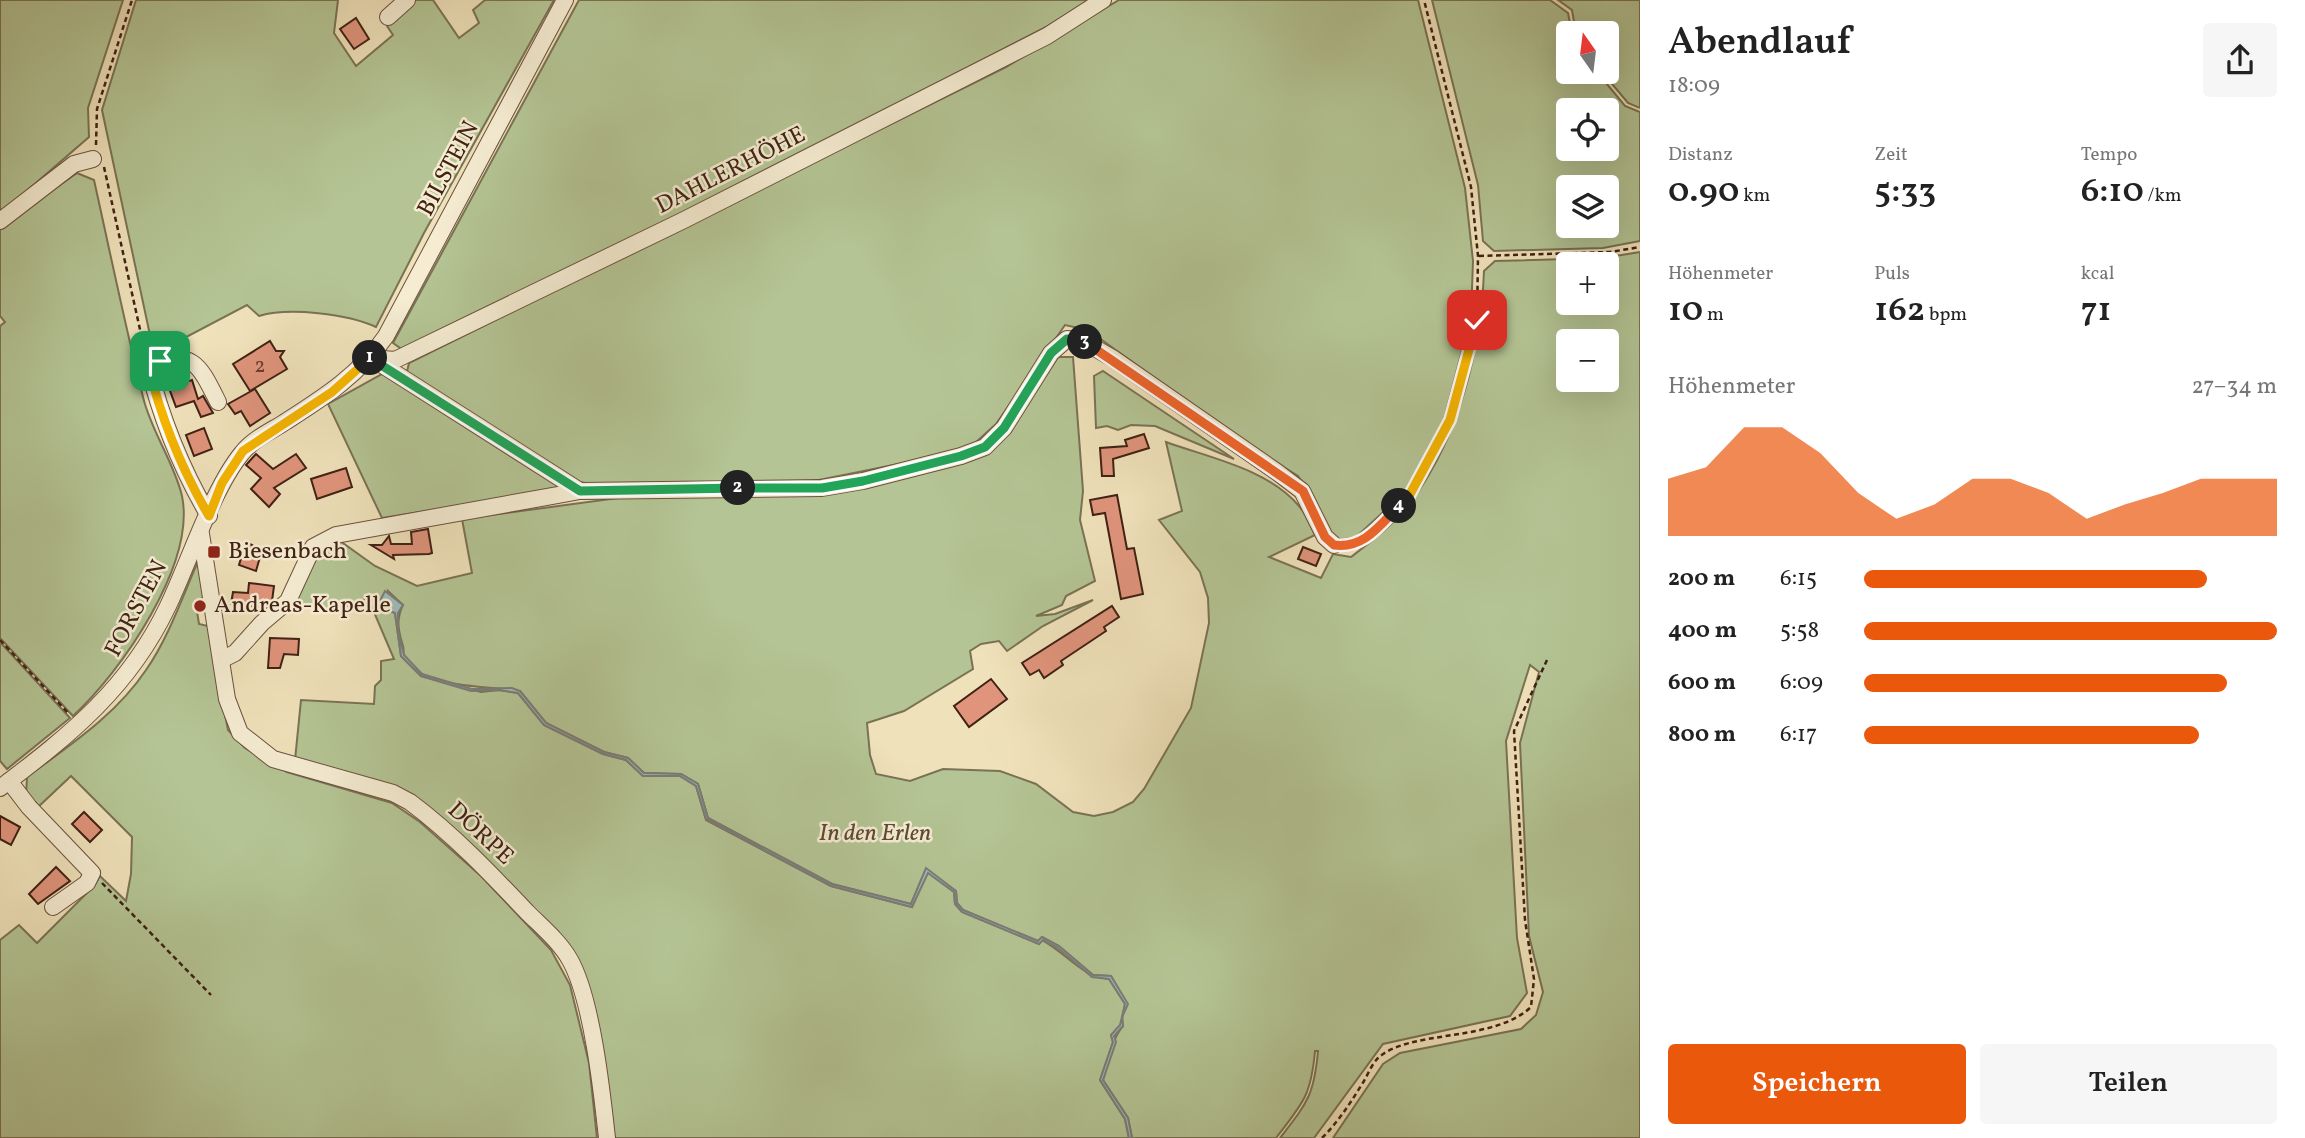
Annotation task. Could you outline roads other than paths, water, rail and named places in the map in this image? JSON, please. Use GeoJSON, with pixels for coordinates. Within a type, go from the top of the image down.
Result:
{"type":"FeatureCollection","features":[{"type":"Feature","properties":{"kind":"street","name":"BILSTEIN"},"geometry":{"type":"LineString","coordinates":[[371,358],[386,336],[565,0]]}},
{"type":"Feature","properties":{"kind":"street","name":"DAHLERHÖHE"},"geometry":{"type":"LineString","coordinates":[[371,358],[395,360],[684,220],[1047,36],[1104,0]]}},
{"type":"Feature","properties":{"kind":"street"},"geometry":{"type":"LineString","coordinates":[[0,220],[74,164],[93,159]]}},
{"type":"Feature","properties":{"kind":"street"},"geometry":{"type":"LineString","coordinates":[[580,491],[371,358],[332,392],[243,451],[222,483],[201,534],[221,660],[235,653],[262,623],[288,601],[307,557],[322,541],[336,535],[580,491],[822,488],[863,481],[961,456],[985,447],[1004,428],[1051,353],[1067,339],[1081,340],[1303,491],[1325,537],[1334,545]]}},
{"type":"Feature","properties":{"kind":"street"},"geometry":{"type":"LineString","coordinates":[[209,516],[192,487],[164,422],[148,365],[174,358],[186,358],[197,364],[218,402]]}},
{"type":"Feature","properties":{"kind":"street","name":"FORSTEN"},"geometry":{"type":"LineString","coordinates":[[53,907],[87,883],[92,873],[4,784],[79,724],[117,689],[134,667],[163,617],[201,534]]}},
{"type":"Feature","properties":{"kind":"street","name":"DÖRPE"},"geometry":{"type":"LineString","coordinates":[[221,660],[233,720],[250,744],[273,759],[393,793],[410,802],[498,881],[559,945],[570,960],[582,994],[600,1076],[607,1138]]}},
{"type":"Feature","properties":{"kind":"water"},"geometry":{"type":"Polygon","coordinates":[[[385,591],[403,605],[398,613],[398,631],[404,655],[422,674],[472,689],[512,688],[520,691],[546,723],[604,752],[628,758],[644,773],[681,774],[698,784],[708,818],[832,884],[911,904],[926,868],[956,891],[957,903],[963,910],[1038,941],[1042,937],[1059,946],[1093,975],[1111,976],[1128,1004],[1122,1017],[1123,1026],[1114,1036],[1116,1042],[1103,1080],[1128,1118],[1132,1138],[1129,1138],[1125,1119],[1100,1080],[1113,1042],[1111,1035],[1120,1025],[1125,1004],[1109,979],[1092,977],[1058,948],[1043,940],[1039,944],[962,912],[955,904],[954,892],[928,873],[912,907],[831,886],[706,819],[696,786],[680,776],[643,776],[626,760],[603,754],[544,725],[518,693],[499,690],[471,691],[421,676],[401,656],[395,613],[385,609],[380,601],[385,591]]]}},
{"type":"Feature","properties":{"kind":"place","name":"Biesenbach"},"geometry":{"type":"Point","coordinates":[214,552]}},
{"type":"Feature","properties":{"kind":"place","name":"Andreas-Kapelle"},"geometry":{"type":"Point","coordinates":[200,606]}},
{"type":"Feature","properties":{"kind":"park label","name":"In den Erlen"},"geometry":{"type":"Point","coordinates":[875,834]}}]}
